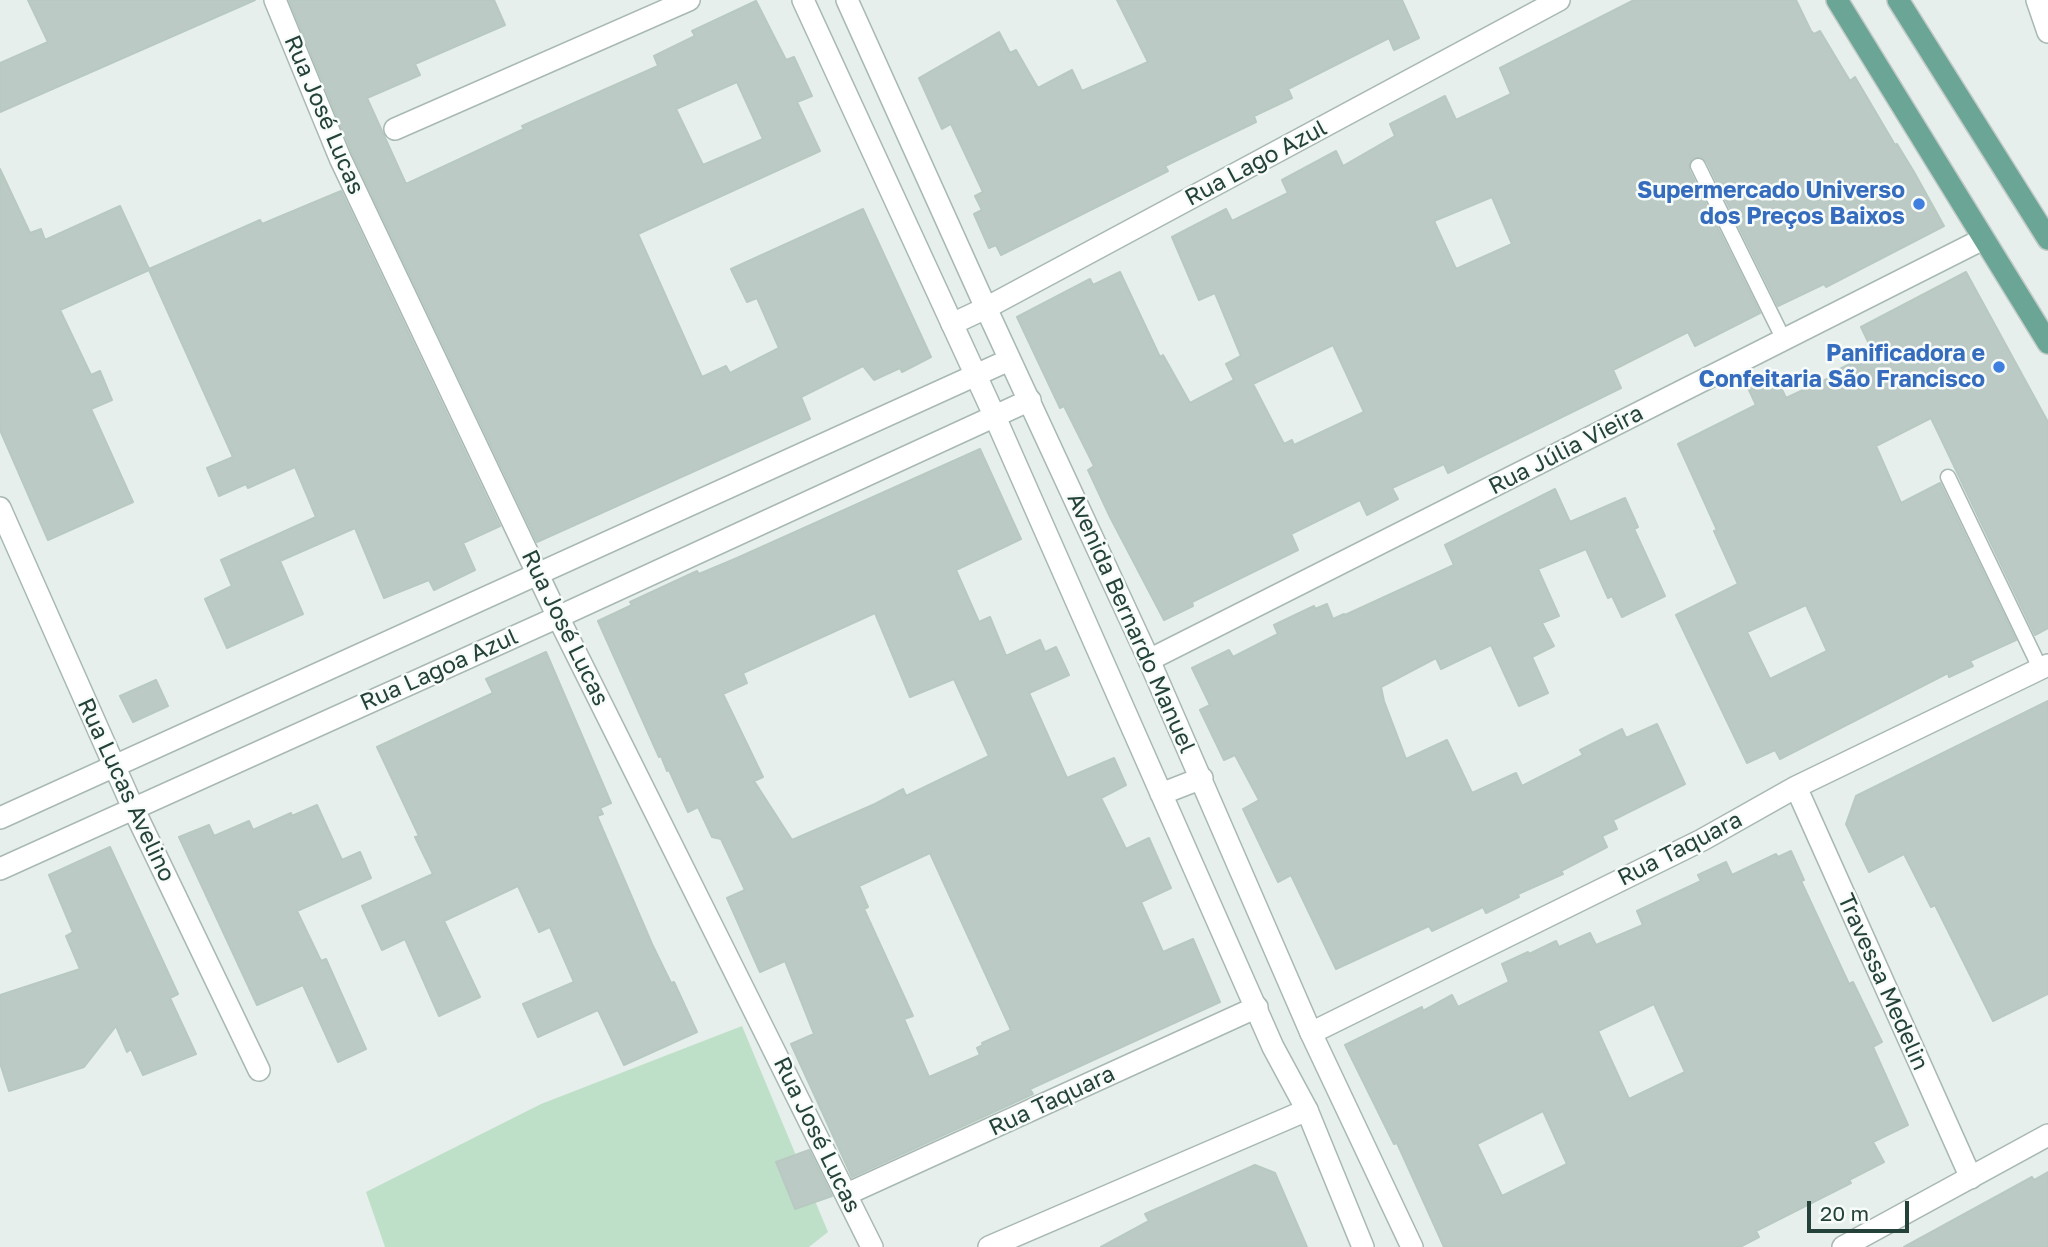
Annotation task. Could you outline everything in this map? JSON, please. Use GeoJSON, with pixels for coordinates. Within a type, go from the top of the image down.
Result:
{"type":"FeatureCollection","features":[{"type":"Feature","properties":{"kind":"main road"},"geometry":{"type":"LineString","coordinates":[[1837,0],[2048,343]]}},
{"type":"Feature","properties":{"kind":"main road"},"geometry":{"type":"LineString","coordinates":[[1898,0],[2048,240]]}},
{"type":"Feature","properties":{"kind":"street","name":"Rua José Lucas"},"geometry":{"type":"LineString","coordinates":[[275,0],[340,158],[558,617],[872,1247]]}},
{"type":"Feature","properties":{"kind":"street"},"geometry":{"type":"LineString","coordinates":[[395,129],[689,0]]}},
{"type":"Feature","properties":{"kind":"street","name":"Avenida Bernardo Manuel"},"geometry":{"type":"LineString","coordinates":[[803,0],[995,417],[1273,1047],[1307,1110],[1363,1247]]}},
{"type":"Feature","properties":{"kind":"street","name":"Avenida Bernardo Manuel"},"geometry":{"type":"LineString","coordinates":[[847,0],[1009,360],[1030,400],[1149,660],[1311,1033],[1412,1247]]}},
{"type":"Feature","properties":{"kind":"street","name":"Rua Lago Azul"},"geometry":{"type":"LineString","coordinates":[[952,324],[1559,0]]}},
{"type":"Feature","properties":{"kind":"street"},"geometry":{"type":"LineString","coordinates":[[2037,0],[2048,32]]}},
{"type":"Feature","properties":{"kind":"street","name":"Rua Júlia Vieira"},"geometry":{"type":"LineString","coordinates":[[1149,660],[1983,239]]}},
{"type":"Feature","properties":{"kind":"street","name":"Rua Lagoa Azul"},"geometry":{"type":"LineString","coordinates":[[0,818],[1009,360]]}},
{"type":"Feature","properties":{"kind":"street","name":"Rua Lagoa Azul"},"geometry":{"type":"LineString","coordinates":[[0,869],[1030,400]]}},
{"type":"Feature","properties":{"kind":"street","name":"Rua Lucas Avelino"},"geometry":{"type":"LineString","coordinates":[[0,508],[113,765],[258,1070]]}},
{"type":"Feature","properties":{"kind":"street","name":"Rua Taquara"},"geometry":{"type":"LineString","coordinates":[[1311,1033],[1702,840],[1796,787],[2044,666]]}},
{"type":"Feature","properties":{"kind":"street"},"geometry":{"type":"LineString","coordinates":[[1161,794],[1202,778]]}},
{"type":"Feature","properties":{"kind":"street","name":"Travessa Medelin"},"geometry":{"type":"LineString","coordinates":[[1796,787],[1970,1178]]}},
{"type":"Feature","properties":{"kind":"street","name":"Rua Taquara"},"geometry":{"type":"LineString","coordinates":[[847,1194],[1257,1007]]}},
{"type":"Feature","properties":{"kind":"street"},"geometry":{"type":"LineString","coordinates":[[989,1247],[1307,1110]]}},
{"type":"Feature","properties":{"kind":"street"},"geometry":{"type":"LineString","coordinates":[[1843,1247],[2048,1135]]}},
{"type":"Feature","properties":{"kind":"lane"},"geometry":{"type":"LineString","coordinates":[[1698,166],[1784,340]]}},
{"type":"Feature","properties":{"kind":"lane"},"geometry":{"type":"LineString","coordinates":[[1948,477],[2044,666]]}},
{"type":"Feature","properties":{"kind":"green space"},"geometry":{"type":"Polygon","coordinates":[[[742,1026],[828,1232],[809,1247],[385,1247],[366,1192],[541,1104],[742,1026]]]}},
{"type":"Feature","properties":{"kind":"building"},"geometry":{"type":"Polygon","coordinates":[[[28,0],[255,0],[0,112],[0,63],[48,42],[28,0]]]}},
{"type":"Feature","properties":{"kind":"building"},"geometry":{"type":"Polygon","coordinates":[[[289,0],[494,0],[505,25],[415,64],[420,75],[367,98],[406,184],[524,129],[522,126],[658,66],[654,56],[695,36],[692,31],[756,1],[786,60],[794,57],[812,96],[797,102],[820,151],[638,234],[702,377],[726,366],[730,373],[779,348],[757,298],[747,302],[731,269],[863,209],[931,357],[902,372],[900,368],[874,380],[863,366],[801,397],[810,419],[537,542],[352,153],[289,0]],[[737,82],[676,109],[703,165],[763,139],[737,82]]]}},
{"type":"Feature","properties":{"kind":"building"},"geometry":{"type":"Polygon","coordinates":[[[1117,0],[1402,0],[1419,38],[1394,50],[1389,38],[1288,89],[1292,98],[1254,116],[1256,122],[1165,166],[1168,171],[1001,255],[996,245],[989,248],[974,214],[982,210],[975,196],[983,192],[951,124],[942,129],[919,78],[999,32],[1010,53],[1016,50],[1038,88],[1072,70],[1082,91],[1148,62],[1117,0]]]}},
{"type":"Feature","properties":{"kind":"building"},"geometry":{"type":"Polygon","coordinates":[[[1634,0],[1796,0],[1811,31],[1814,34],[1820,31],[1850,81],[1855,77],[1944,226],[1826,287],[1824,284],[1778,306],[1707,162],[1699,157],[1693,158],[1689,170],[1760,313],[1695,346],[1688,332],[1613,370],[1621,388],[1448,473],[1444,464],[1392,488],[1398,499],[1367,515],[1360,500],[1291,534],[1298,550],[1192,602],[1193,606],[1164,620],[1088,470],[1094,466],[1064,406],[1060,408],[1017,317],[1090,279],[1093,285],[1120,272],[1160,357],[1163,355],[1190,403],[1234,380],[1226,364],[1241,356],[1215,293],[1199,300],[1172,237],[1226,209],[1232,221],[1288,193],[1282,180],[1336,151],[1343,166],[1395,136],[1390,124],[1445,96],[1456,120],[1511,94],[1500,68],[1634,0]],[[1492,197],[1434,221],[1456,269],[1512,244],[1492,197]],[[1333,345],[1253,384],[1284,444],[1292,440],[1294,445],[1364,412],[1333,345]]]}},
{"type":"Feature","properties":{"kind":"building"},"geometry":{"type":"Polygon","coordinates":[[[0,169],[30,233],[41,229],[45,240],[120,206],[149,269],[260,220],[262,224],[341,191],[500,526],[463,543],[475,570],[434,590],[429,580],[384,598],[355,528],[280,561],[303,614],[227,648],[205,599],[232,586],[221,560],[316,517],[295,467],[248,488],[246,484],[219,496],[207,468],[233,457],[149,270],[60,310],[91,375],[100,371],[112,400],[91,409],[133,502],[48,540],[0,430],[0,169]]]}},
{"type":"Feature","properties":{"kind":"building"},"geometry":{"type":"Polygon","coordinates":[[[1966,272],[2048,422],[2048,628],[2035,635],[1931,418],[1876,446],[1901,503],[1940,483],[2016,640],[1970,661],[1973,666],[1949,677],[1948,673],[1780,759],[1775,750],[1747,763],[1676,615],[1738,584],[1678,444],[1756,405],[1748,388],[1775,375],[1786,398],[1842,372],[1840,369],[1873,352],[1861,327],[1966,272]],[[1806,605],[1747,632],[1770,679],[1827,651],[1806,605]]]}},
{"type":"Feature","properties":{"kind":"building"},"geometry":{"type":"Polygon","coordinates":[[[980,449],[1021,539],[956,570],[979,622],[990,617],[1006,656],[1040,640],[1045,652],[1056,647],[1069,675],[1029,693],[1067,778],[1114,758],[1126,785],[1101,798],[1126,849],[1149,838],[1171,888],[1141,902],[1163,952],[1193,939],[1220,1002],[1030,1089],[1033,1094],[852,1177],[791,1044],[814,1034],[785,961],[760,972],[727,898],[745,890],[721,839],[712,837],[698,807],[688,812],[669,770],[667,771],[661,756],[659,757],[598,621],[632,605],[630,602],[697,571],[699,574],[980,449]],[[875,613],[743,673],[747,683],[723,694],[763,777],[754,781],[792,840],[903,789],[906,796],[989,756],[954,679],[910,697],[875,613]],[[930,853],[859,886],[868,907],[864,909],[913,1016],[904,1019],[929,1077],[980,1055],[977,1048],[983,1045],[982,1043],[1011,1030],[930,853]]]}},
{"type":"Feature","properties":{"kind":"building"},"geometry":{"type":"Polygon","coordinates":[[[1555,489],[1570,522],[1625,498],[1638,527],[1634,529],[1665,596],[1622,617],[1612,596],[1608,598],[1586,549],[1538,569],[1559,616],[1542,623],[1554,646],[1532,657],[1548,693],[1519,706],[1491,645],[1441,669],[1436,658],[1381,687],[1406,759],[1447,740],[1472,793],[1516,773],[1522,786],[1583,755],[1580,750],[1622,729],[1626,738],[1657,724],[1685,784],[1613,820],[1617,829],[1602,836],[1607,847],[1561,871],[1563,874],[1518,894],[1519,897],[1486,913],[1483,907],[1432,931],[1429,926],[1336,969],[1291,875],[1278,882],[1243,809],[1259,800],[1235,755],[1224,760],[1200,710],[1210,705],[1192,668],[1229,650],[1233,657],[1278,634],[1274,625],[1314,606],[1315,609],[1327,604],[1333,619],[1454,565],[1445,545],[1555,489]]]}},
{"type":"Feature","properties":{"kind":"building"},"geometry":{"type":"Polygon","coordinates":[[[546,652],[611,803],[600,808],[603,814],[597,816],[652,944],[671,983],[674,982],[697,1032],[624,1065],[598,1010],[538,1037],[523,1004],[574,982],[550,927],[539,932],[518,886],[444,921],[480,997],[439,1016],[405,939],[382,950],[362,906],[433,874],[415,837],[419,836],[377,747],[493,693],[486,679],[546,652]]]}},
{"type":"Feature","properties":{"kind":"building"},"geometry":{"type":"Polygon","coordinates":[[[156,680],[168,706],[133,722],[120,696],[156,680]]]}},
{"type":"Feature","properties":{"kind":"building"},"geometry":{"type":"Polygon","coordinates":[[[2048,701],[2048,994],[1993,1021],[1935,905],[1931,907],[1904,854],[1869,872],[1846,824],[1856,796],[2048,701]]]}},
{"type":"Feature","properties":{"kind":"building"},"geometry":{"type":"Polygon","coordinates":[[[317,805],[342,860],[360,852],[371,878],[297,911],[321,961],[326,959],[366,1049],[338,1062],[303,985],[257,1005],[179,837],[209,825],[214,836],[249,821],[253,830],[317,805]]]}},
{"type":"Feature","properties":{"kind":"building"},"geometry":{"type":"Polygon","coordinates":[[[110,847],[178,994],[170,998],[196,1054],[143,1075],[131,1049],[127,1052],[116,1026],[84,1067],[9,1091],[0,1063],[0,995],[80,969],[66,936],[73,932],[49,875],[110,847]]]}},
{"type":"Feature","properties":{"kind":"building"},"geometry":{"type":"Polygon","coordinates":[[[1791,851],[1804,880],[1801,881],[1849,984],[1853,982],[1882,1042],[1873,1047],[1908,1125],[1873,1142],[1884,1162],[1849,1180],[1851,1183],[1756,1231],[1759,1237],[1740,1247],[1444,1247],[1397,1143],[1394,1144],[1345,1045],[1422,1007],[1423,1011],[1452,995],[1458,1007],[1509,982],[1502,964],[1528,952],[1529,954],[1556,941],[1559,947],[1590,933],[1596,945],[1643,925],[1637,911],[1701,881],[1698,875],[1726,862],[1732,875],[1776,854],[1778,857],[1791,851]],[[1654,1004],[1598,1031],[1629,1099],[1685,1072],[1654,1004]],[[1543,1111],[1477,1144],[1502,1196],[1567,1164],[1543,1111]]]}},
{"type":"Feature","properties":{"kind":"building"},"geometry":{"type":"Polygon","coordinates":[[[809,1150],[832,1196],[795,1209],[776,1162],[809,1150]]]}},
{"type":"Feature","properties":{"kind":"building"},"geometry":{"type":"Polygon","coordinates":[[[1255,1165],[1275,1173],[1307,1247],[1101,1247],[1149,1221],[1145,1214],[1255,1165]]]}},
{"type":"Feature","properties":{"kind":"building"},"geometry":{"type":"Polygon","coordinates":[[[2048,1172],[2048,1247],[1904,1247],[2032,1177],[2034,1180],[2048,1172]]]}},
{"type":"Feature","properties":{"kind":"place","name":"Supermercado Universo dos Preços Baixos"},"geometry":{"type":"Point","coordinates":[1919,204]}},
{"type":"Feature","properties":{"kind":"place","name":"Panificadora e Confeitaria São Francisco"},"geometry":{"type":"Point","coordinates":[1999,367]}}]}
